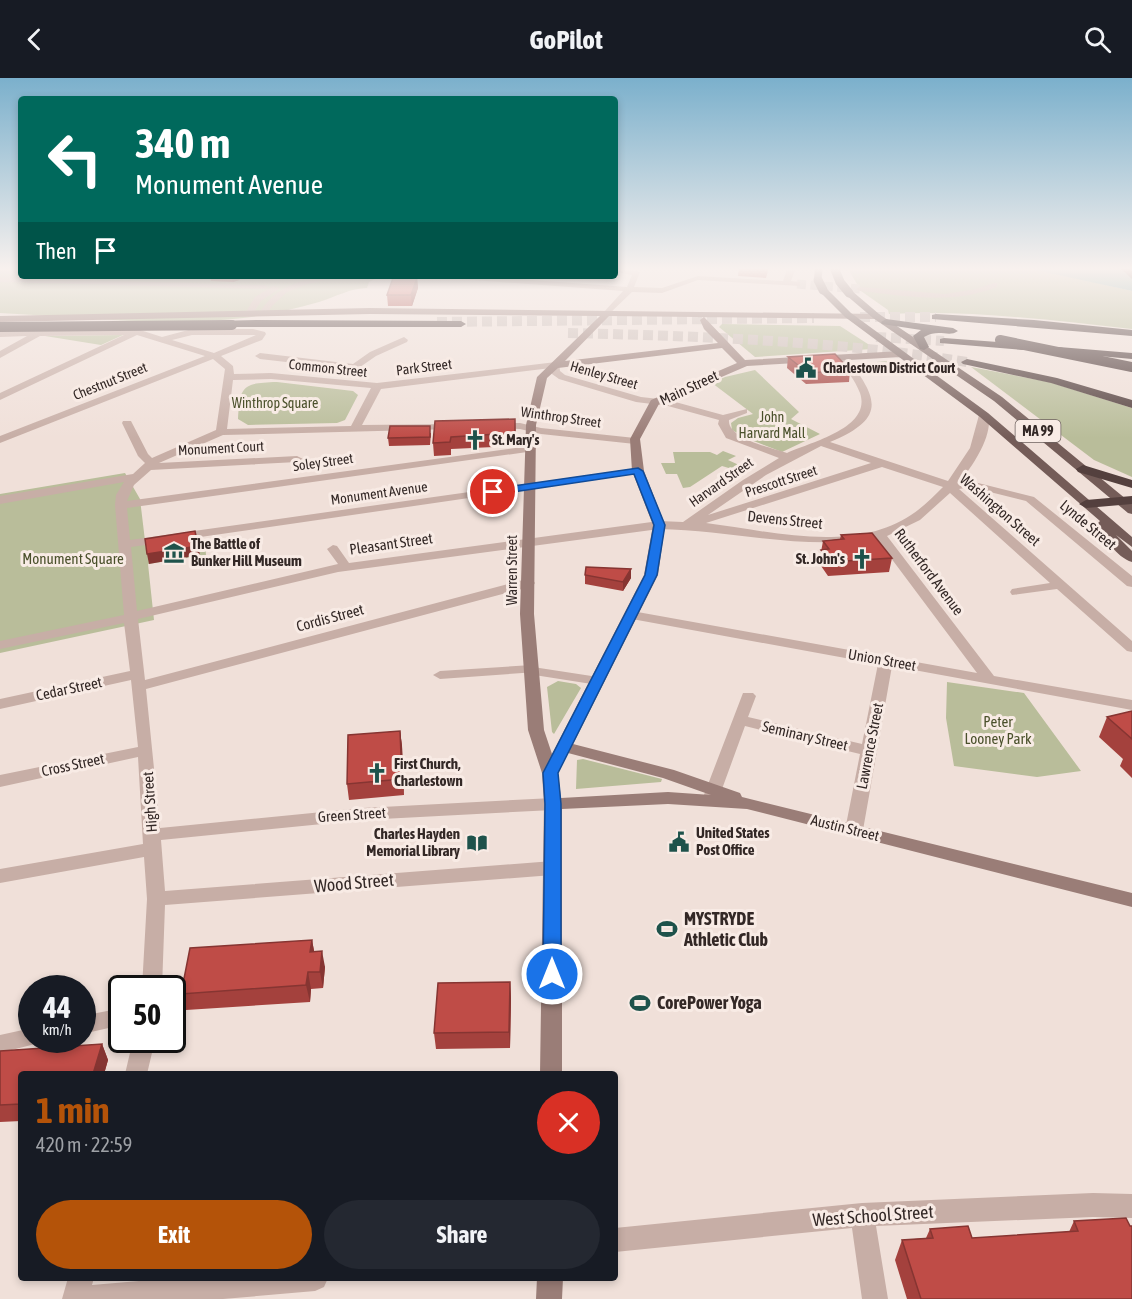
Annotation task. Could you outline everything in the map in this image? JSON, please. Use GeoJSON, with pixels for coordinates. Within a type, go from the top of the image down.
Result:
{"type":"FeatureCollection","features":[{"type":"Feature","properties":{"kind":"highway"},"geometry":{"type":"LineString","coordinates":[[0,327],[201,324]]}},
{"type":"Feature","properties":{"kind":"highway"},"geometry":{"type":"LineString","coordinates":[[0,327],[249,324]]}},
{"type":"Feature","properties":{"kind":"highway"},"geometry":{"type":"LineString","coordinates":[[313,324],[459,327]]}},
{"type":"Feature","properties":{"kind":"highway"},"geometry":{"type":"LineString","coordinates":[[924,347],[918,336],[935,324]]}},
{"type":"Feature","properties":{"kind":"highway"},"geometry":{"type":"LineString","coordinates":[[940,324],[1000,340],[1132,367]]}},
{"type":"Feature","properties":{"kind":"highway"},"geometry":{"type":"LineString","coordinates":[[948,324],[1132,341]]}},
{"type":"Feature","properties":{"kind":"highway"},"geometry":{"type":"LineString","coordinates":[[1043,324],[1132,333]]}},
{"type":"Feature","properties":{"kind":"highway"},"geometry":{"type":"LineString","coordinates":[[944,341],[1128,356]]}},
{"type":"Feature","properties":{"kind":"highway"},"geometry":{"type":"LineString","coordinates":[[967,362],[1053,380],[1132,404]]}},
{"type":"Feature","properties":{"kind":"highway"},"geometry":{"type":"LineString","coordinates":[[1083,469],[1132,484]]}},
{"type":"Feature","properties":{"kind":"highway"},"geometry":{"type":"LineString","coordinates":[[1092,509],[1129,505]]}},
{"type":"Feature","properties":{"kind":"main road","name":"Warren Street"},"geometry":{"type":"LineString","coordinates":[[550,773],[536,730],[527,614],[531,428],[542,377],[596,324]]}},
{"type":"Feature","properties":{"kind":"main road"},"geometry":{"type":"LineString","coordinates":[[706,324],[743,364]]}},
{"type":"Feature","properties":{"kind":"main road","name":"MA 99"},"geometry":{"type":"LineString","coordinates":[[860,324],[984,415],[1132,543]]}},
{"type":"Feature","properties":{"kind":"main road","name":"MA 99"},"geometry":{"type":"LineString","coordinates":[[889,324],[998,399],[1129,505]]}},
{"type":"Feature","properties":{"kind":"main road","name":"Park Street"},"geometry":{"type":"LineString","coordinates":[[556,365],[725,345]]}},
{"type":"Feature","properties":{"kind":"main road","name":"Main Street"},"geometry":{"type":"LineString","coordinates":[[635,441],[635,437],[655,402],[743,364],[901,354]]}},
{"type":"Feature","properties":{"kind":"main road"},"geometry":{"type":"LineString","coordinates":[[551,1071],[553,804],[550,773],[651,575],[659,525],[638,471],[635,441]]}},
{"type":"Feature","properties":{"kind":"main road"},"geometry":{"type":"LineString","coordinates":[[1092,509],[1113,541],[1132,558]]}},
{"type":"Feature","properties":{"kind":"main road"},"geometry":{"type":"LineString","coordinates":[[564,747],[668,774],[712,794]]}},
{"type":"Feature","properties":{"kind":"main road","name":"Austin Street"},"geometry":{"type":"LineString","coordinates":[[553,804],[712,794],[1132,900]]}},
{"type":"Feature","properties":{"kind":"main road"},"geometry":{"type":"LineString","coordinates":[[549,1299],[550,1281]]}},
{"type":"Feature","properties":{"kind":"street"},"geometry":{"type":"LineString","coordinates":[[164,339],[192,332],[253,332],[265,324]]}},
{"type":"Feature","properties":{"kind":"street","name":"Chestnut Street"},"geometry":{"type":"LineString","coordinates":[[0,440],[259,338],[266,324]]}},
{"type":"Feature","properties":{"kind":"street"},"geometry":{"type":"LineString","coordinates":[[0,397],[137,332]]}},
{"type":"Feature","properties":{"kind":"street"},"geometry":{"type":"LineString","coordinates":[[0,334],[137,332],[212,355],[228,365],[230,377],[221,432]]}},
{"type":"Feature","properties":{"kind":"street"},"geometry":{"type":"LineString","coordinates":[[2,353],[39,333]]}},
{"type":"Feature","properties":{"kind":"street"},"geometry":{"type":"LineString","coordinates":[[336,383],[373,354],[404,340]]}},
{"type":"Feature","properties":{"kind":"street"},"geometry":{"type":"LineString","coordinates":[[260,356],[355,367]]}},
{"type":"Feature","properties":{"kind":"street","name":"Harvard Street"},"geometry":{"type":"LineString","coordinates":[[659,525],[688,524],[757,474],[847,429],[866,414],[867,399],[842,357]]}},
{"type":"Feature","properties":{"kind":"street","name":"Park Street"},"geometry":{"type":"LineString","coordinates":[[377,386],[556,365]]}},
{"type":"Feature","properties":{"kind":"street","name":"Henley Street"},"geometry":{"type":"LineString","coordinates":[[556,365],[555,372],[560,376],[640,400],[724,418]]}},
{"type":"Feature","properties":{"kind":"street","name":"Common Street"},"geometry":{"type":"LineString","coordinates":[[230,377],[271,376],[377,386],[355,428]]}},
{"type":"Feature","properties":{"kind":"street"},"geometry":{"type":"LineString","coordinates":[[743,411],[724,418],[723,424],[730,436],[787,457]]}},
{"type":"Feature","properties":{"kind":"street","name":"Rutherford Avenue"},"geometry":{"type":"LineString","coordinates":[[984,415],[973,458],[950,486],[921,516],[879,534],[989,679]]}},
{"type":"Feature","properties":{"kind":"street"},"geometry":{"type":"LineString","coordinates":[[127,423],[149,465]]}},
{"type":"Feature","properties":{"kind":"street","name":"Winthrop Street"},"geometry":{"type":"LineString","coordinates":[[135,477],[170,451],[221,432],[474,426],[531,428],[635,441]]}},
{"type":"Feature","properties":{"kind":"street","name":"Washington Street"},"geometry":{"type":"LineString","coordinates":[[820,442],[950,486],[1132,648]]}},
{"type":"Feature","properties":{"kind":"street","name":"Soley Street"},"geometry":{"type":"LineString","coordinates":[[121,505],[530,449]]}},
{"type":"Feature","properties":{"kind":"street","name":"Monument Court"},"geometry":{"type":"LineString","coordinates":[[149,465],[297,459]]}},
{"type":"Feature","properties":{"kind":"street","name":"Prescott Street"},"geometry":{"type":"LineString","coordinates":[[688,524],[734,512],[882,463]]}},
{"type":"Feature","properties":{"kind":"street","name":"Monument Avenue"},"geometry":{"type":"LineString","coordinates":[[125,544],[638,471]]}},
{"type":"Feature","properties":{"kind":"street"},"geometry":{"type":"LineString","coordinates":[[0,645],[131,617],[121,505],[124,491],[135,477]]}},
{"type":"Feature","properties":{"kind":"street"},"geometry":{"type":"LineString","coordinates":[[0,500],[135,477]]}},
{"type":"Feature","properties":{"kind":"street","name":"Lynde Street"},"geometry":{"type":"LineString","coordinates":[[950,486],[970,484],[1032,500],[1132,583]]}},
{"type":"Feature","properties":{"kind":"street","name":"Devens Street"},"geometry":{"type":"LineString","coordinates":[[688,524],[810,541],[842,540],[879,534]]}},
{"type":"Feature","properties":{"kind":"street","name":"Pleasant Street"},"geometry":{"type":"LineString","coordinates":[[131,617],[346,567],[659,525]]}},
{"type":"Feature","properties":{"kind":"street"},"geometry":{"type":"LineString","coordinates":[[333,549],[346,567]]}},
{"type":"Feature","properties":{"kind":"street","name":"Cordis Street"},"geometry":{"type":"LineString","coordinates":[[139,680],[528,583]]}},
{"type":"Feature","properties":{"kind":"street"},"geometry":{"type":"LineString","coordinates":[[1017,592],[1060,585]]}},
{"type":"Feature","properties":{"kind":"street","name":"Union Street"},"geometry":{"type":"LineString","coordinates":[[632,615],[1132,705]]}},
{"type":"Feature","properties":{"kind":"street","name":"High Street"},"geometry":{"type":"LineString","coordinates":[[131,617],[146,750],[156,899],[153,975]]}},
{"type":"Feature","properties":{"kind":"street","name":"Lawrence Street"},"geometry":{"type":"LineString","coordinates":[[854,830],[886,661]]}},
{"type":"Feature","properties":{"kind":"street"},"geometry":{"type":"LineString","coordinates":[[440,675],[532,670],[598,681]]}},
{"type":"Feature","properties":{"kind":"street","name":"Cedar Street"},"geometry":{"type":"LineString","coordinates":[[0,704],[139,680]]}},
{"type":"Feature","properties":{"kind":"street","name":"Seminary Street"},"geometry":{"type":"LineString","coordinates":[[712,794],[748,696]]}},
{"type":"Feature","properties":{"kind":"street","name":"Seminary Street"},"geometry":{"type":"LineString","coordinates":[[740,720],[870,751]]}},
{"type":"Feature","properties":{"kind":"street","name":"Cross Street"},"geometry":{"type":"LineString","coordinates":[[0,781],[146,750]]}},
{"type":"Feature","properties":{"kind":"street","name":"Green Street"},"geometry":{"type":"LineString","coordinates":[[0,876],[152,842],[363,814],[553,804]]}},
{"type":"Feature","properties":{"kind":"street","name":"Wood Street"},"geometry":{"type":"LineString","coordinates":[[156,899],[553,868]]}},
{"type":"Feature","properties":{"kind":"street"},"geometry":{"type":"LineString","coordinates":[[0,1044],[18,1040]]}},
{"type":"Feature","properties":{"kind":"street"},"geometry":{"type":"LineString","coordinates":[[137,1071],[141,1053]]}},
{"type":"Feature","properties":{"kind":"street","name":"West School Street"},"geometry":{"type":"LineString","coordinates":[[618,1240],[862,1215],[1093,1205],[1132,1206]]}},
{"type":"Feature","properties":{"kind":"street"},"geometry":{"type":"LineString","coordinates":[[862,1215],[875,1299]]}},
{"type":"Feature","properties":{"kind":"street"},"geometry":{"type":"LineString","coordinates":[[75,1299],[80,1281]]}},
{"type":"Feature","properties":{"kind":"street"},"geometry":{"type":"LineString","coordinates":[[82,1299],[282,1281]]}},
{"type":"Feature","properties":{"kind":"green space"},"geometry":{"type":"Polygon","coordinates":[[[722,324],[840,326],[871,346],[872,349],[755,357],[719,327],[722,324]]]}},
{"type":"Feature","properties":{"kind":"green space"},"geometry":{"type":"Polygon","coordinates":[[[1086,324],[1132,324],[1132,329],[1086,324]]]}},
{"type":"Feature","properties":{"kind":"green space"},"geometry":{"type":"Polygon","coordinates":[[[123,335],[101,345],[45,336],[123,335]]]}},
{"type":"Feature","properties":{"kind":"green space"},"geometry":{"type":"Polygon","coordinates":[[[887,361],[899,367],[885,375],[864,373],[856,364],[887,361]]]}},
{"type":"Feature","properties":{"kind":"green space"},"geometry":{"type":"Polygon","coordinates":[[[971,367],[1049,382],[1132,408],[1132,477],[1094,460],[971,367]]]}},
{"type":"Feature","properties":{"kind":"green space","name":"John Harvard Mall"},"geometry":{"type":"Polygon","coordinates":[[[755,370],[799,412],[791,419],[820,434],[782,452],[732,430],[731,423],[738,418],[753,414],[712,383],[725,377],[755,370]]]}},
{"type":"Feature","properties":{"kind":"green space","name":"Winthrop Square"},"geometry":{"type":"Polygon","coordinates":[[[277,382],[353,391],[358,395],[345,420],[337,423],[248,425],[238,419],[240,399],[245,389],[250,385],[277,382]]]}},
{"type":"Feature","properties":{"kind":"green space"},"geometry":{"type":"Polygon","coordinates":[[[723,451],[736,456],[728,460],[739,465],[732,469],[722,466],[690,487],[683,488],[677,474],[666,474],[661,463],[675,463],[673,452],[710,452],[717,455],[723,451]]]}},
{"type":"Feature","properties":{"kind":"green space","name":"Monument Square"},"geometry":{"type":"Polygon","coordinates":[[[125,473],[140,499],[146,549],[205,540],[206,555],[148,564],[154,620],[0,653],[0,494],[125,473]]]}},
{"type":"Feature","properties":{"kind":"green space"},"geometry":{"type":"Polygon","coordinates":[[[558,681],[576,684],[581,688],[554,734],[547,687],[558,681]]]}},
{"type":"Feature","properties":{"kind":"green space","name":"Peter Looney Park"},"geometry":{"type":"Polygon","coordinates":[[[947,682],[1024,693],[1081,771],[1037,777],[954,766],[946,718],[947,682]]]}},
{"type":"Feature","properties":{"kind":"green space"},"geometry":{"type":"Polygon","coordinates":[[[583,759],[662,779],[661,782],[576,789],[577,760],[583,759]]]}},
{"type":"Feature","properties":{"kind":"building"},"geometry":{"type":"Polygon","coordinates":[[[835,354],[850,370],[808,373],[788,357],[835,354]]]}},
{"type":"Feature","properties":{"kind":"building"},"geometry":{"type":"Polygon","coordinates":[[[515,419],[515,433],[451,437],[450,442],[433,443],[435,421],[515,419]]]}},
{"type":"Feature","properties":{"kind":"building"},"geometry":{"type":"Polygon","coordinates":[[[390,426],[430,426],[430,437],[388,438],[390,426]]]}},
{"type":"Feature","properties":{"kind":"building"},"geometry":{"type":"Polygon","coordinates":[[[195,531],[198,546],[147,554],[145,539],[195,531]]]}},
{"type":"Feature","properties":{"kind":"building"},"geometry":{"type":"Polygon","coordinates":[[[872,533],[892,558],[830,562],[821,550],[829,549],[823,541],[844,539],[841,535],[872,533]]]}},
{"type":"Feature","properties":{"kind":"building"},"geometry":{"type":"Polygon","coordinates":[[[586,567],[631,569],[623,582],[585,575],[586,567]]]}},
{"type":"Feature","properties":{"kind":"building"},"geometry":{"type":"Polygon","coordinates":[[[1132,711],[1132,739],[1107,717],[1132,711]]]}},
{"type":"Feature","properties":{"kind":"building","name":"First Church, Charlestown"},"geometry":{"type":"Polygon","coordinates":[[[400,731],[402,779],[347,784],[348,735],[400,731]]]}},
{"type":"Feature","properties":{"kind":"building"},"geometry":{"type":"Polygon","coordinates":[[[312,940],[310,952],[322,951],[320,972],[308,972],[306,985],[186,994],[185,975],[190,948],[312,940]]]}},
{"type":"Feature","properties":{"kind":"building"},"geometry":{"type":"Polygon","coordinates":[[[510,982],[509,1032],[434,1033],[438,983],[510,982]]]}},
{"type":"Feature","properties":{"kind":"building"},"geometry":{"type":"Polygon","coordinates":[[[96,1044],[102,1044],[94,1071],[18,1071],[18,1104],[0,1105],[0,1051],[96,1053],[96,1044]]]}},
{"type":"Feature","properties":{"kind":"building"},"geometry":{"type":"Polygon","coordinates":[[[1126,1218],[1132,1226],[1132,1299],[921,1299],[902,1240],[933,1238],[930,1229],[968,1226],[972,1238],[1078,1231],[1074,1221],[1126,1218]]]}},
{"type":"Feature","properties":{"kind":"tunnel"},"geometry":{"type":"LineString","coordinates":[[568,333],[818,344],[967,362]]}},
{"type":"Feature","properties":{"kind":"tunnel"},"geometry":{"type":"LineString","coordinates":[[876,337],[944,341]]}},
{"type":"Feature","properties":{"kind":"place","name":"Charlestown District Court"},"geometry":{"type":"Point","coordinates":[806,368]}},
{"type":"Feature","properties":{"kind":"place","name":"St. Mary's"},"geometry":{"type":"Point","coordinates":[475,440]}},
{"type":"Feature","properties":{"kind":"place","name":"The Battle of Bunker Hill Museum"},"geometry":{"type":"Point","coordinates":[174,553]}},
{"type":"Feature","properties":{"kind":"place","name":"St. John's"},"geometry":{"type":"Point","coordinates":[862,559]}},
{"type":"Feature","properties":{"kind":"place","name":"First Church, Charlestown"},"geometry":{"type":"Point","coordinates":[377,773]}},
{"type":"Feature","properties":{"kind":"place","name":"United States Post Office"},"geometry":{"type":"Point","coordinates":[679,842]}},
{"type":"Feature","properties":{"kind":"place","name":"Charles Hayden Memorial Library"},"geometry":{"type":"Point","coordinates":[477,843]}},
{"type":"Feature","properties":{"kind":"place","name":"MYSTRYDE Athletic Club"},"geometry":{"type":"Point","coordinates":[667,929]}},
{"type":"Feature","properties":{"kind":"place","name":"CorePower Yoga"},"geometry":{"type":"Point","coordinates":[640,1003]}},
{"type":"Feature","properties":{"kind":"route"},"geometry":{"type":"LineString","coordinates":[[493,492],[638,471],[659,525],[651,575],[550,773],[553,804],[552,974]]}}]}
